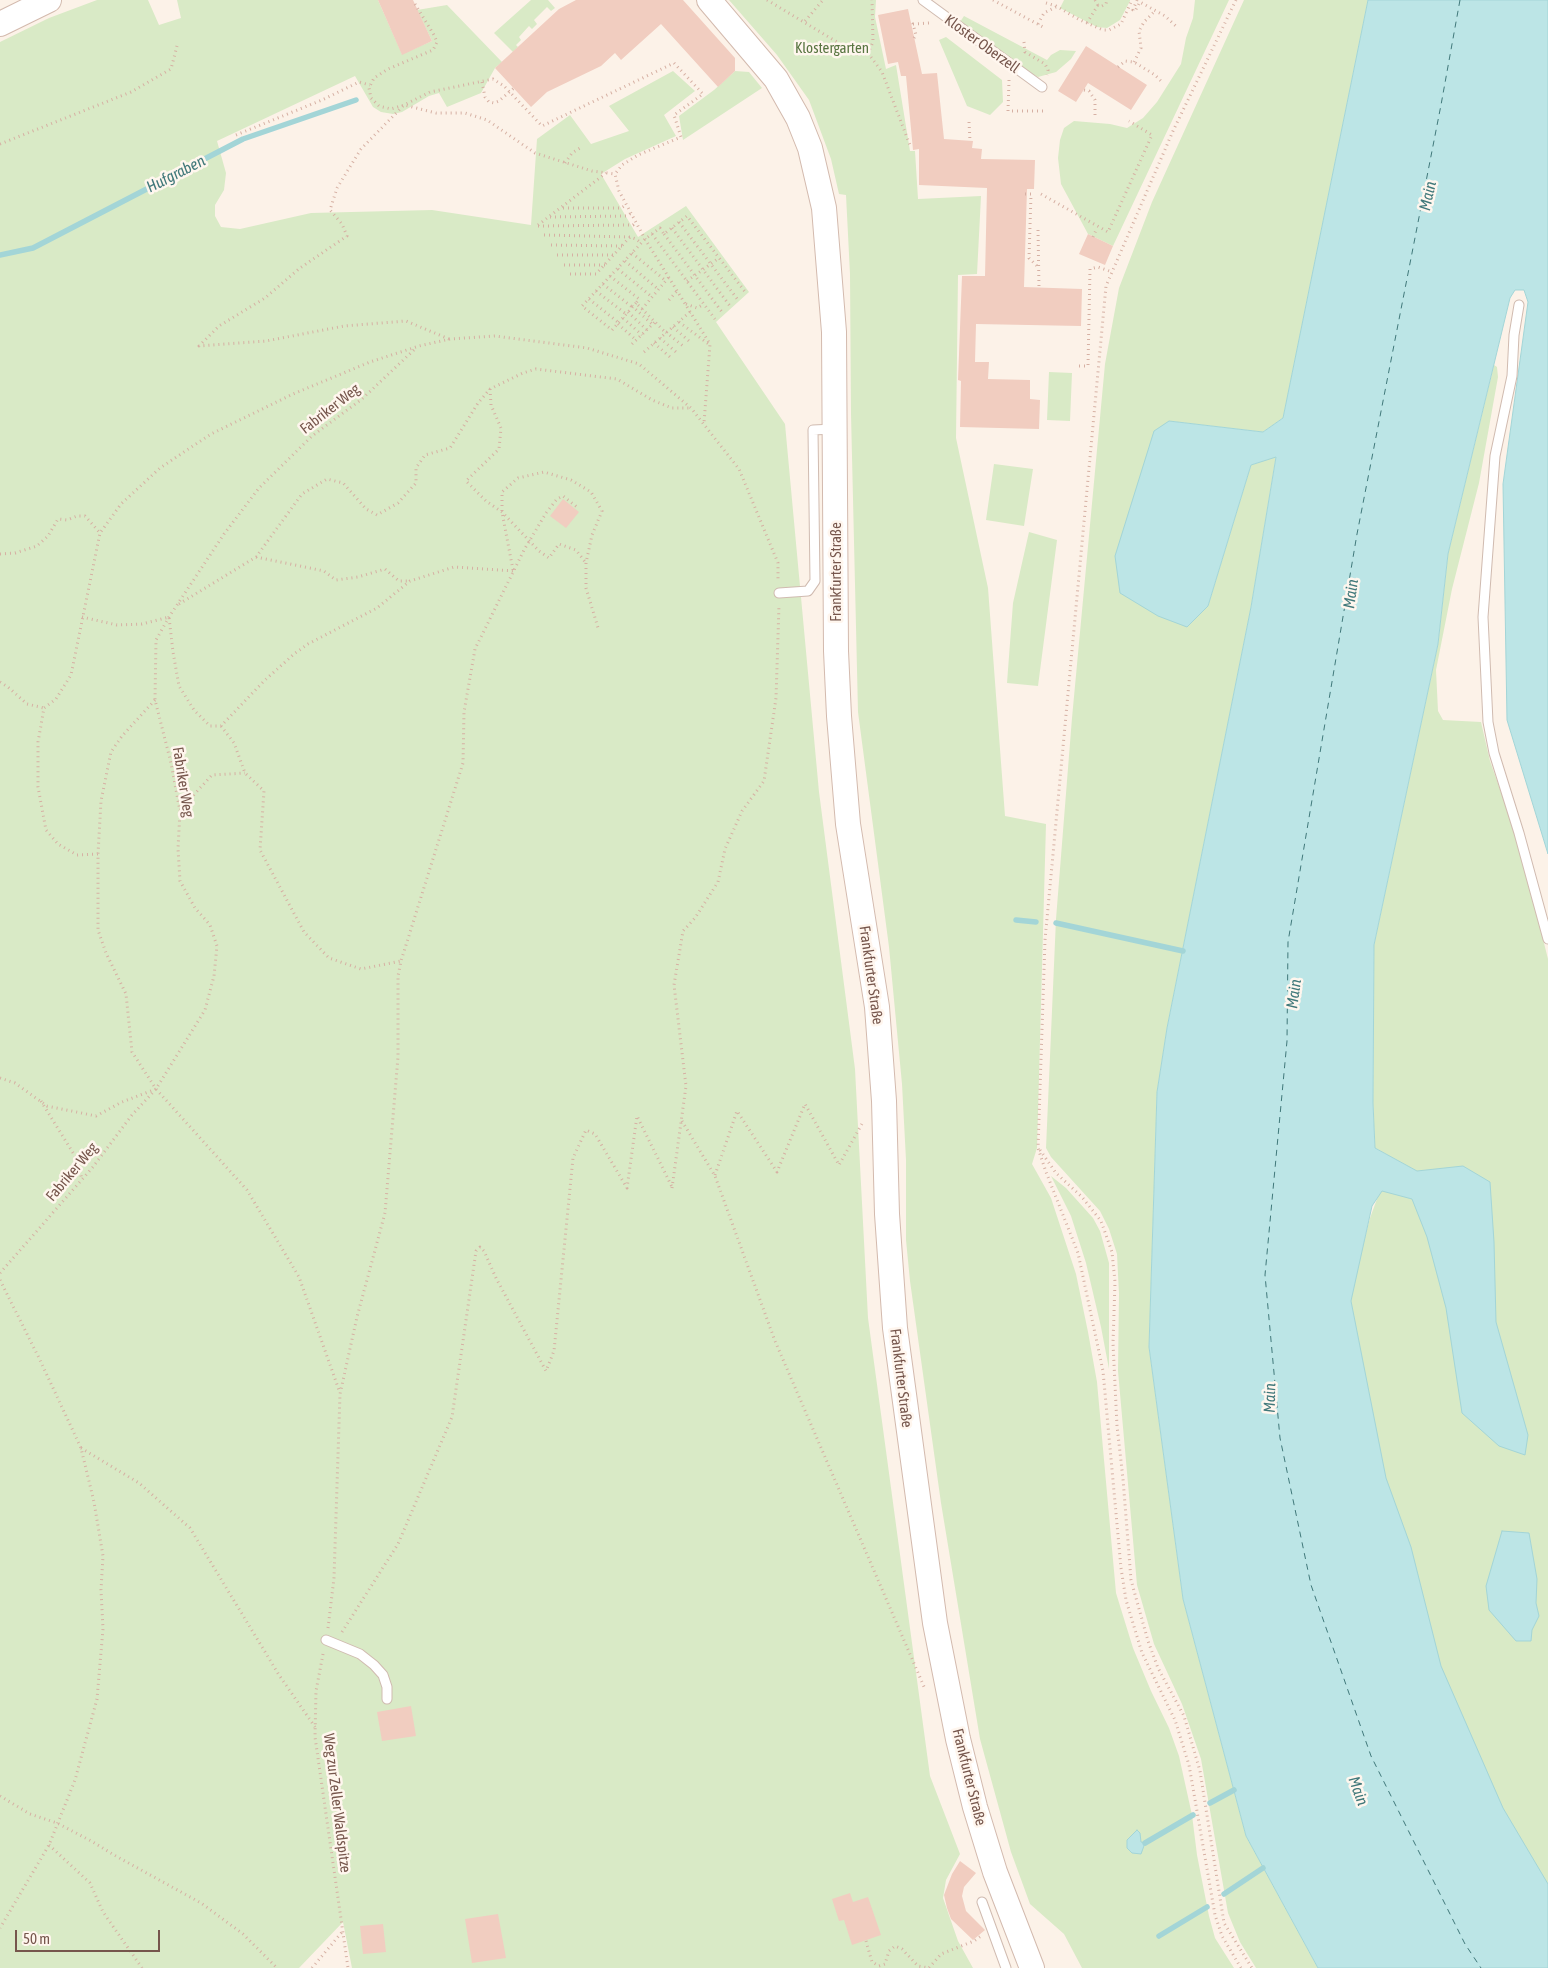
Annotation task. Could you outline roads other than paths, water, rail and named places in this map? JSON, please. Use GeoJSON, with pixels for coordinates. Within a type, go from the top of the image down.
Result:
{"type":"FeatureCollection","features":[{"type":"Feature","properties":{"kind":"main road"},"geometry":{"type":"LineString","coordinates":[[0,24],[49,0]]}},
{"type":"Feature","properties":{"kind":"main road","name":"Frankfurter Straße"},"geometry":{"type":"LineString","coordinates":[[709,0],[776,79],[798,118],[810,148],[824,208],[834,332],[836,651],[839,716],[848,824],[877,1007],[884,1101],[886,1214],[897,1347],[935,1623],[958,1739],[975,1807],[995,1872],[1032,1968]]}},
{"type":"Feature","properties":{"kind":"lane","name":"Kloster Oberzell"},"geometry":{"type":"LineString","coordinates":[[923,0],[1042,87]]}},
{"type":"Feature","properties":{"kind":"lane"},"geometry":{"type":"LineString","coordinates":[[1519,305],[1514,334],[1512,376],[1494,456],[1483,617],[1488,722],[1494,753],[1519,833],[1548,939]]}},
{"type":"Feature","properties":{"kind":"lane"},"geometry":{"type":"LineString","coordinates":[[779,593],[808,591],[814,581],[813,430],[835,429]]}},
{"type":"Feature","properties":{"kind":"lane"},"geometry":{"type":"LineString","coordinates":[[330,1642],[360,1654],[374,1665],[383,1675],[387,1687],[387,1698]]}},
{"type":"Feature","properties":{"kind":"lane"},"geometry":{"type":"LineString","coordinates":[[982,1902],[1006,1968]]}},
{"type":"Feature","properties":{"kind":"water","name":"Main"},"geometry":{"type":"Polygon","coordinates":[[[1368,0],[1548,0],[1548,854],[1507,720],[1503,484],[1528,302],[1524,290],[1515,290],[1510,298],[1448,554],[1438,644],[1374,945],[1373,1103],[1375,1148],[1417,1171],[1463,1166],[1490,1182],[1496,1322],[1528,1435],[1525,1455],[1499,1446],[1462,1413],[1446,1308],[1427,1237],[1412,1199],[1382,1191],[1372,1206],[1351,1301],[1386,1478],[1411,1547],[1441,1666],[1503,1808],[1548,1884],[1548,1968],[1318,1968],[1246,1836],[1183,1599],[1149,1347],[1157,1092],[1167,1028],[1251,607],[1276,457],[1251,465],[1208,606],[1187,627],[1158,616],[1120,593],[1115,556],[1154,431],[1169,421],[1263,432],[1283,418],[1368,0]]]}},
{"type":"Feature","properties":{"kind":"water"},"geometry":{"type":"Polygon","coordinates":[[[1502,1531],[1529,1533],[1537,1579],[1536,1603],[1539,1616],[1532,1630],[1531,1641],[1516,1641],[1489,1610],[1486,1586],[1502,1531]]]}},
{"type":"Feature","properties":{"kind":"water"},"geometry":{"type":"Polygon","coordinates":[[[1137,1830],[1140,1833],[1141,1842],[1145,1843],[1141,1854],[1132,1853],[1127,1848],[1127,1840],[1137,1830]]]}},
{"type":"Feature","properties":{"kind":"waterway","name":"Hufgraben"},"geometry":{"type":"LineString","coordinates":[[0,255],[33,248],[243,139],[356,100]]}},
{"type":"Feature","properties":{"kind":"waterway"},"geometry":{"type":"LineString","coordinates":[[1016,920],[1036,922]]}},
{"type":"Feature","properties":{"kind":"waterway"},"geometry":{"type":"LineString","coordinates":[[1056,923],[1183,951]]}},
{"type":"Feature","properties":{"kind":"waterway"},"geometry":{"type":"LineString","coordinates":[[1210,1803],[1234,1790]]}},
{"type":"Feature","properties":{"kind":"waterway"},"geometry":{"type":"LineString","coordinates":[[1145,1843],[1193,1815]]}},
{"type":"Feature","properties":{"kind":"waterway"},"geometry":{"type":"LineString","coordinates":[[1224,1894],[1263,1868]]}},
{"type":"Feature","properties":{"kind":"waterway"},"geometry":{"type":"LineString","coordinates":[[1159,1936],[1207,1907]]}},
{"type":"Feature","properties":{"kind":"park label","name":"Klostergarten"},"geometry":{"type":"Point","coordinates":[832,48]}}]}
